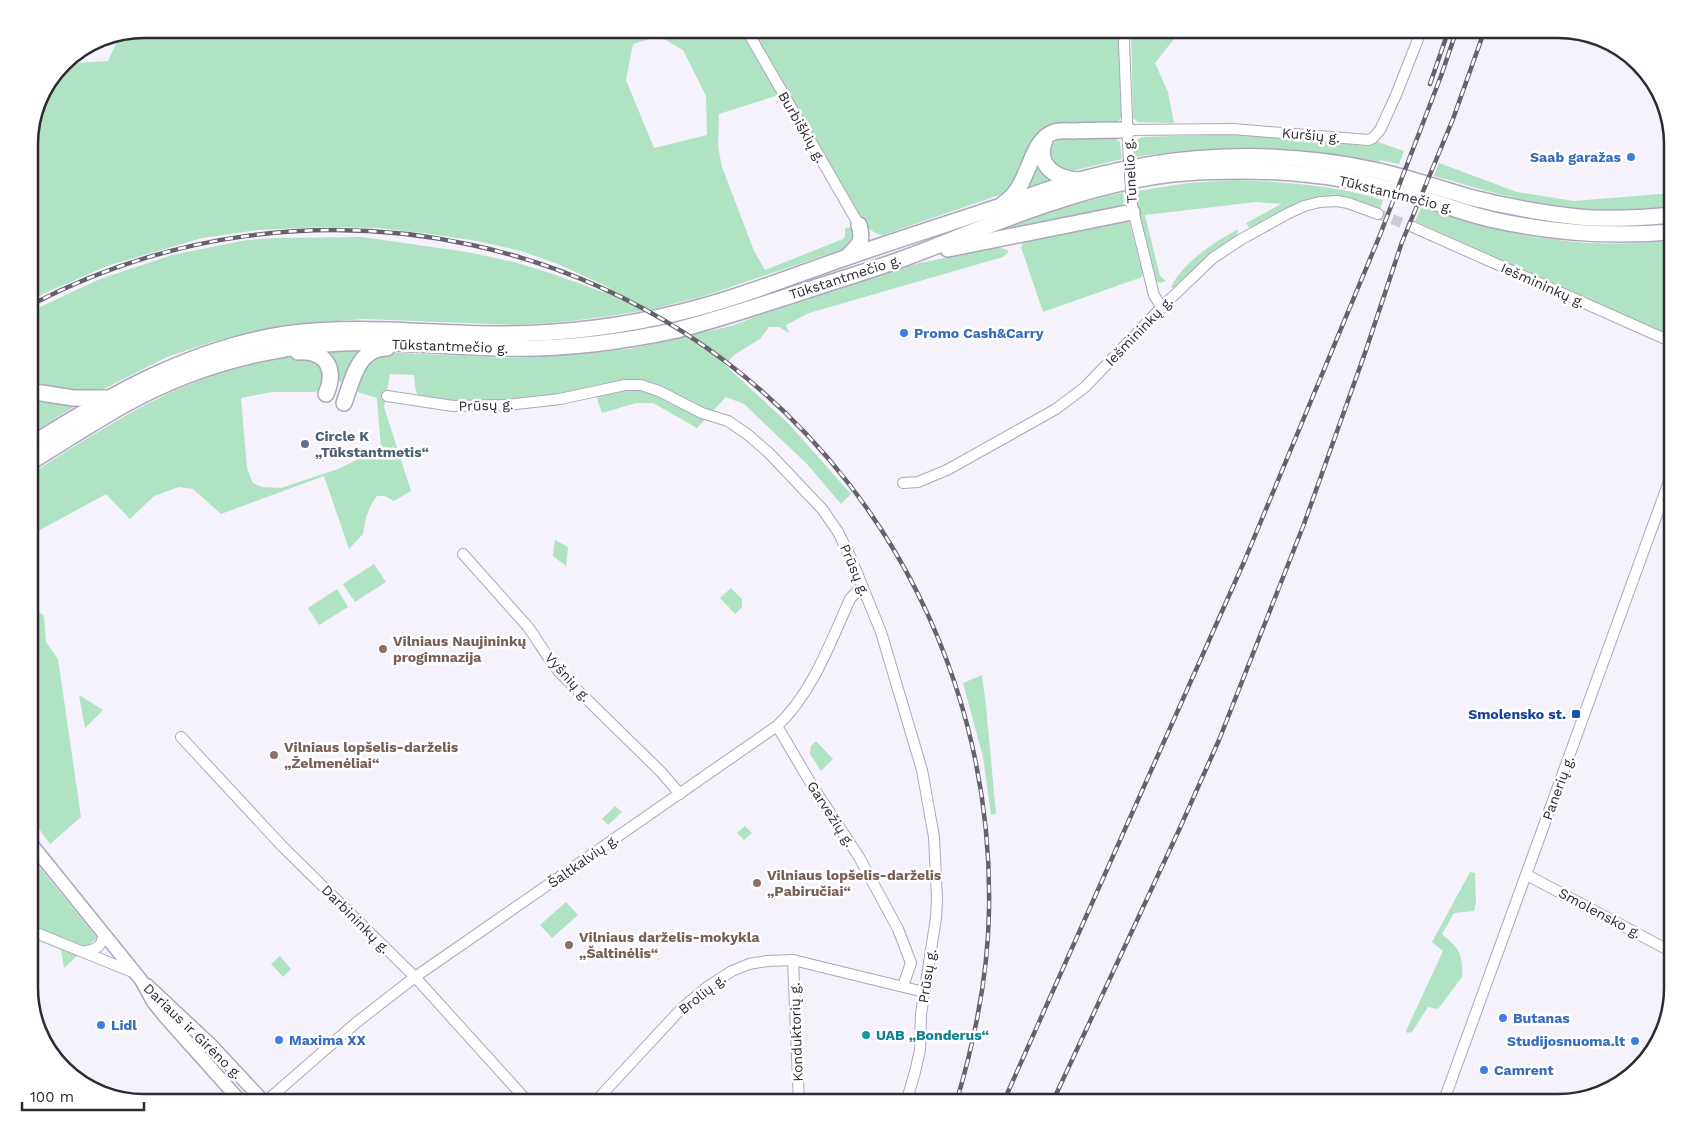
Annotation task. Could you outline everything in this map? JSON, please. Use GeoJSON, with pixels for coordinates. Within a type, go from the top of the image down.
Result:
{"type":"FeatureCollection","features":[{"type":"Feature","properties":{"kind":"highway"},"geometry":{"type":"LineString","coordinates":[[998,207],[1016,194],[1036,148],[1047,136],[1056,131],[1128,138]]}},
{"type":"Feature","properties":{"kind":"highway"},"geometry":{"type":"LineString","coordinates":[[1047,136],[1042,152],[1047,166],[1057,175],[1066,179],[1079,180]]}},
{"type":"Feature","properties":{"kind":"highway","name":"Tūkstantmečio g."},"geometry":{"type":"LineString","coordinates":[[38,441],[108,398],[154,374],[199,356],[241,343],[321,330],[370,329],[499,334],[550,333],[637,322],[715,304],[848,257],[1079,180],[1142,166],[1196,158],[1265,156],[1306,159],[1368,169],[1472,197],[1575,216],[1604,218],[1664,215]]}},
{"type":"Feature","properties":{"kind":"highway","name":"Tūkstantmečio g."},"geometry":{"type":"LineString","coordinates":[[38,458],[124,405],[163,386],[203,369],[254,355],[287,348],[370,342],[499,348],[552,348],[637,338],[717,319],[908,257],[1005,219],[1084,193],[1143,178],[1241,171],[1308,174],[1410,194],[1489,219],[1528,227],[1605,235],[1664,233]]}},
{"type":"Feature","properties":{"kind":"highway"},"geometry":{"type":"LineString","coordinates":[[908,257],[1132,209]]}},
{"type":"Feature","properties":{"kind":"highway"},"geometry":{"type":"LineString","coordinates":[[859,225],[869,235],[890,243]]}},
{"type":"Feature","properties":{"kind":"highway"},"geometry":{"type":"LineString","coordinates":[[848,257],[858,246],[862,236],[859,225]]}},
{"type":"Feature","properties":{"kind":"highway"},"geometry":{"type":"LineString","coordinates":[[344,403],[358,367],[367,354],[376,349],[401,349],[421,344]]}},
{"type":"Feature","properties":{"kind":"highway"},"geometry":{"type":"LineString","coordinates":[[254,355],[306,352],[317,355],[324,360],[330,371],[331,382],[326,394]]}},
{"type":"Feature","properties":{"kind":"highway"},"geometry":{"type":"LineString","coordinates":[[38,392],[73,398],[108,398]]}},
{"type":"Feature","properties":{"kind":"main road","name":"Dariaus ir Girėno g."},"geometry":{"type":"LineString","coordinates":[[38,852],[138,976],[166,1018],[234,1094]]}},
{"type":"Feature","properties":{"kind":"main road","name":"Dariaus ir Girėno g."},"geometry":{"type":"LineString","coordinates":[[138,976],[212,1046],[257,1094]]}},
{"type":"Feature","properties":{"kind":"street","name":"Burbiškių g."},"geometry":{"type":"LineString","coordinates":[[751,38],[859,225]]}},
{"type":"Feature","properties":{"kind":"street","name":"Tunelio g."},"geometry":{"type":"LineString","coordinates":[[1124,38],[1132,209],[1154,295],[1162,308]]}},
{"type":"Feature","properties":{"kind":"street","name":"Kuršių g."},"geometry":{"type":"LineString","coordinates":[[1128,138],[1233,129],[1368,140],[1373,138],[1380,130],[1418,38]]}},
{"type":"Feature","properties":{"kind":"street","name":"Iešmininkų g."},"geometry":{"type":"LineString","coordinates":[[903,482],[918,482],[947,470],[1056,409],[1085,387],[1213,258],[1287,214],[1304,206],[1320,202],[1337,201],[1362,207],[1378,214]]}},
{"type":"Feature","properties":{"kind":"street","name":"Iešmininkų g."},"geometry":{"type":"LineString","coordinates":[[1413,227],[1664,338]]}},
{"type":"Feature","properties":{"kind":"street","name":"Prūsų g."},"geometry":{"type":"LineString","coordinates":[[387,396],[453,406],[507,405],[560,399],[633,384],[659,391],[702,412],[728,421],[747,434],[784,467],[828,517],[850,556],[881,632],[922,770],[934,837],[936,918],[921,1014],[920,1050],[916,1072],[909,1094]]}},
{"type":"Feature","properties":{"kind":"street","name":"Panerių g."},"geometry":{"type":"LineString","coordinates":[[1446,1094],[1664,495]]}},
{"type":"Feature","properties":{"kind":"street","name":"Vyšnių g."},"geometry":{"type":"LineString","coordinates":[[464,554],[528,627],[550,662],[680,794]]}},
{"type":"Feature","properties":{"kind":"street","name":"Šaltkalvių g."},"geometry":{"type":"LineString","coordinates":[[275,1094],[356,1022],[415,977],[777,726],[791,711],[809,686],[850,599],[863,588]]}},
{"type":"Feature","properties":{"kind":"street","name":"Garvežių g."},"geometry":{"type":"LineString","coordinates":[[777,726],[871,878],[898,929],[911,963]]}},
{"type":"Feature","properties":{"kind":"street","name":"Darbininkų g."},"geometry":{"type":"LineString","coordinates":[[181,737],[282,846],[415,977],[521,1094]]}},
{"type":"Feature","properties":{"kind":"street","name":"Smolensko g."},"geometry":{"type":"LineString","coordinates":[[1527,875],[1664,948]]}},
{"type":"Feature","properties":{"kind":"street"},"geometry":{"type":"LineString","coordinates":[[38,933],[85,951],[138,976]]}},
{"type":"Feature","properties":{"kind":"street"},"geometry":{"type":"LineString","coordinates":[[85,951],[92,951],[98,948],[103,940],[104,933]]}},
{"type":"Feature","properties":{"kind":"street","name":"Brolių g."},"geometry":{"type":"LineString","coordinates":[[602,1094],[681,1009],[706,987],[732,971],[749,964],[793,960],[924,992]]}},
{"type":"Feature","properties":{"kind":"street","name":"Konduktorių g."},"geometry":{"type":"LineString","coordinates":[[793,960],[799,1094]]}},
{"type":"Feature","properties":{"kind":"street"},"geometry":{"type":"LineString","coordinates":[[903,986],[911,963],[929,966]]}},
{"type":"Feature","properties":{"kind":"green space"},"geometry":{"type":"Polygon","coordinates":[[[129,38],[652,38],[633,44],[626,80],[654,148],[707,135],[706,96],[683,50],[662,38],[1120,38],[1122,117],[1117,122],[1057,125],[1015,186],[1008,192],[883,235],[871,230],[863,221],[788,92],[719,114],[718,147],[722,167],[754,251],[765,270],[843,239],[845,228],[854,227],[858,231],[852,246],[701,297],[653,309],[564,322],[517,325],[364,319],[285,325],[215,341],[167,357],[106,388],[93,392],[38,386],[38,308],[100,279],[172,255],[247,240],[362,237],[467,252],[514,262],[603,292],[610,288],[558,264],[521,251],[477,241],[379,228],[323,227],[258,230],[202,238],[107,266],[38,296],[38,129],[41,116],[48,96],[55,84],[75,63],[108,61],[117,41],[129,38]]]}},
{"type":"Feature","properties":{"kind":"green space"},"geometry":{"type":"Polygon","coordinates":[[[1131,38],[1175,38],[1155,63],[1168,92],[1174,123],[1138,122],[1133,118],[1131,38]]]}},
{"type":"Feature","properties":{"kind":"green space"},"geometry":{"type":"Polygon","coordinates":[[[1241,134],[1284,136],[1365,146],[1375,141],[1404,151],[1399,164],[1380,160],[1379,163],[1306,151],[1255,148],[1195,150],[1135,157],[1134,148],[1142,137],[1241,134]]]}},
{"type":"Feature","properties":{"kind":"green space"},"geometry":{"type":"Polygon","coordinates":[[[1113,137],[1120,142],[1122,159],[1068,172],[1049,164],[1049,146],[1060,138],[1113,137]]]}},
{"type":"Feature","properties":{"kind":"green space"},"geometry":{"type":"Polygon","coordinates":[[[1040,146],[1052,179],[1025,188],[1040,146]]]}},
{"type":"Feature","properties":{"kind":"green space"},"geometry":{"type":"Polygon","coordinates":[[[1439,163],[1517,192],[1574,201],[1664,194],[1664,208],[1633,210],[1573,208],[1534,202],[1434,176],[1439,163]]]}},
{"type":"Feature","properties":{"kind":"green space"},"geometry":{"type":"Polygon","coordinates":[[[1236,180],[1292,183],[1329,188],[1383,200],[1380,209],[1356,200],[1330,196],[1253,228],[1249,227],[1246,223],[1281,204],[1256,202],[1145,215],[1160,276],[1166,281],[1160,283],[1154,280],[1137,213],[1137,191],[1188,183],[1236,180]]]}},
{"type":"Feature","properties":{"kind":"green space"},"geometry":{"type":"Polygon","coordinates":[[[1123,192],[1124,203],[1121,207],[980,236],[1061,208],[1123,192]]]}},
{"type":"Feature","properties":{"kind":"green space"},"geometry":{"type":"Polygon","coordinates":[[[1421,208],[1484,226],[1547,239],[1589,243],[1664,241],[1664,333],[1415,221],[1421,208]]]}},
{"type":"Feature","properties":{"kind":"green space"},"geometry":{"type":"Polygon","coordinates":[[[1120,219],[1129,221],[1143,273],[1142,277],[1043,312],[1021,247],[1025,239],[1120,219]]]}},
{"type":"Feature","properties":{"kind":"green space"},"geometry":{"type":"Polygon","coordinates":[[[1238,229],[1237,236],[1210,254],[1178,285],[1171,287],[1184,269],[1200,254],[1238,229]]]}},
{"type":"Feature","properties":{"kind":"green space"},"geometry":{"type":"Polygon","coordinates":[[[999,247],[1009,251],[1003,257],[809,313],[786,325],[789,333],[779,327],[769,327],[760,339],[734,355],[725,365],[789,424],[851,494],[841,504],[807,464],[744,404],[726,397],[697,428],[653,403],[636,403],[602,413],[594,390],[493,402],[453,401],[420,396],[416,390],[414,375],[390,374],[384,407],[411,491],[394,501],[385,496],[377,496],[366,517],[363,534],[349,549],[324,476],[221,514],[193,489],[179,487],[154,496],[130,519],[106,494],[38,531],[38,469],[142,407],[189,384],[225,371],[307,354],[327,372],[320,390],[315,392],[272,392],[241,398],[247,468],[253,483],[262,487],[281,488],[338,469],[381,448],[377,398],[354,391],[361,371],[381,352],[507,358],[570,355],[630,349],[731,326],[871,277],[920,263],[999,247]]]}},
{"type":"Feature","properties":{"kind":"green space"},"geometry":{"type":"Polygon","coordinates":[[[361,351],[346,383],[337,381],[324,352],[361,351]]]}},
{"type":"Feature","properties":{"kind":"green space"},"geometry":{"type":"Polygon","coordinates":[[[38,397],[80,403],[38,429],[38,397]]]}},
{"type":"Feature","properties":{"kind":"green space"},"geometry":{"type":"Polygon","coordinates":[[[555,540],[568,547],[566,566],[553,556],[555,540]]]}},
{"type":"Feature","properties":{"kind":"green space"},"geometry":{"type":"Polygon","coordinates":[[[374,564],[386,582],[355,602],[343,584],[374,564]]]}},
{"type":"Feature","properties":{"kind":"green space"},"geometry":{"type":"Polygon","coordinates":[[[731,588],[742,599],[742,607],[735,614],[720,598],[731,588]]]}},
{"type":"Feature","properties":{"kind":"green space"},"geometry":{"type":"Polygon","coordinates":[[[337,589],[348,607],[319,625],[308,608],[337,589]]]}},
{"type":"Feature","properties":{"kind":"green space"},"geometry":{"type":"Polygon","coordinates":[[[38,611],[44,616],[46,642],[58,659],[81,817],[50,844],[38,827],[38,611]]]}},
{"type":"Feature","properties":{"kind":"green space"},"geometry":{"type":"Polygon","coordinates":[[[982,675],[996,814],[991,815],[983,757],[963,683],[982,675]]]}},
{"type":"Feature","properties":{"kind":"green space"},"geometry":{"type":"Polygon","coordinates":[[[79,695],[103,710],[85,728],[79,695]]]}},
{"type":"Feature","properties":{"kind":"green space"},"geometry":{"type":"Polygon","coordinates":[[[816,741],[833,759],[821,771],[810,754],[811,746],[816,741]]]}},
{"type":"Feature","properties":{"kind":"green space"},"geometry":{"type":"Polygon","coordinates":[[[615,806],[622,812],[608,825],[602,819],[615,806]]]}},
{"type":"Feature","properties":{"kind":"green space"},"geometry":{"type":"Polygon","coordinates":[[[745,826],[752,833],[744,840],[737,833],[745,826]]]}},
{"type":"Feature","properties":{"kind":"green space"},"geometry":{"type":"Polygon","coordinates":[[[38,865],[97,938],[64,968],[61,950],[38,941],[38,865]]]}},
{"type":"Feature","properties":{"kind":"green space"},"geometry":{"type":"Polygon","coordinates":[[[1470,872],[1475,873],[1476,902],[1474,911],[1454,913],[1442,934],[1461,956],[1462,977],[1438,1009],[1428,1007],[1412,1032],[1407,1033],[1406,1031],[1443,951],[1432,942],[1470,872]]]}},
{"type":"Feature","properties":{"kind":"green space"},"geometry":{"type":"Polygon","coordinates":[[[566,902],[578,915],[552,938],[540,925],[566,902]]]}},
{"type":"Feature","properties":{"kind":"green space"},"geometry":{"type":"Polygon","coordinates":[[[280,956],[291,969],[283,977],[271,964],[280,956]]]}},
{"type":"Feature","properties":{"kind":"tunnel"},"geometry":{"type":"LineString","coordinates":[[1378,214],[1413,227]]}},
{"type":"Feature","properties":{"kind":"railway"},"geometry":{"type":"LineString","coordinates":[[1430,84],[1446,38]]}},
{"type":"Feature","properties":{"kind":"railway"},"geometry":{"type":"LineString","coordinates":[[1007,1094],[1244,562],[1380,235],[1454,38]]}},
{"type":"Feature","properties":{"kind":"railway"},"geometry":{"type":"LineString","coordinates":[[1056,1094],[1219,740],[1304,524],[1402,242],[1453,119],[1482,38]]}},
{"type":"Feature","properties":{"kind":"railway"},"geometry":{"type":"LineString","coordinates":[[38,302],[81,281],[134,261],[189,246],[245,236],[302,231],[359,230],[415,235],[472,245],[584,280],[685,333],[774,402],[849,484],[910,579],[954,682],[981,793],[989,910],[986,959],[979,1008],[975,1032],[958,1094]]}},
{"type":"Feature","properties":{"kind":"place","name":"Saab garažas"},"geometry":{"type":"Point","coordinates":[1631,157]}},
{"type":"Feature","properties":{"kind":"place","name":"Promo Cash&Carry"},"geometry":{"type":"Point","coordinates":[904,333]}},
{"type":"Feature","properties":{"kind":"place","name":"Circle K „Tūkstantmetis“"},"geometry":{"type":"Point","coordinates":[305,444]}},
{"type":"Feature","properties":{"kind":"place","name":"Vilniaus Naujininkų progimnazija"},"geometry":{"type":"Point","coordinates":[383,649]}},
{"type":"Feature","properties":{"kind":"place","name":"Smolensko st."},"geometry":{"type":"Point","coordinates":[1576,714]}},
{"type":"Feature","properties":{"kind":"place","name":"Vilniaus lopšelis-darželis „Želmenėliai“"},"geometry":{"type":"Point","coordinates":[274,755]}},
{"type":"Feature","properties":{"kind":"place","name":"Vilniaus lopšelis-darželis „Pabiručiai“"},"geometry":{"type":"Point","coordinates":[757,883]}},
{"type":"Feature","properties":{"kind":"place","name":"Vilniaus darželis-mokykla „Šaltinėlis“"},"geometry":{"type":"Point","coordinates":[569,945]}},
{"type":"Feature","properties":{"kind":"place","name":"Butanas"},"geometry":{"type":"Point","coordinates":[1503,1018]}},
{"type":"Feature","properties":{"kind":"place","name":"Lidl"},"geometry":{"type":"Point","coordinates":[101,1025]}},
{"type":"Feature","properties":{"kind":"place","name":"UAB „Bonderus“"},"geometry":{"type":"Point","coordinates":[866,1035]}},
{"type":"Feature","properties":{"kind":"place","name":"Maxima XX"},"geometry":{"type":"Point","coordinates":[279,1040]}},
{"type":"Feature","properties":{"kind":"place","name":"Studijosnuoma.lt"},"geometry":{"type":"Point","coordinates":[1635,1041]}},
{"type":"Feature","properties":{"kind":"place","name":"Camrent"},"geometry":{"type":"Point","coordinates":[1484,1070]}}]}
